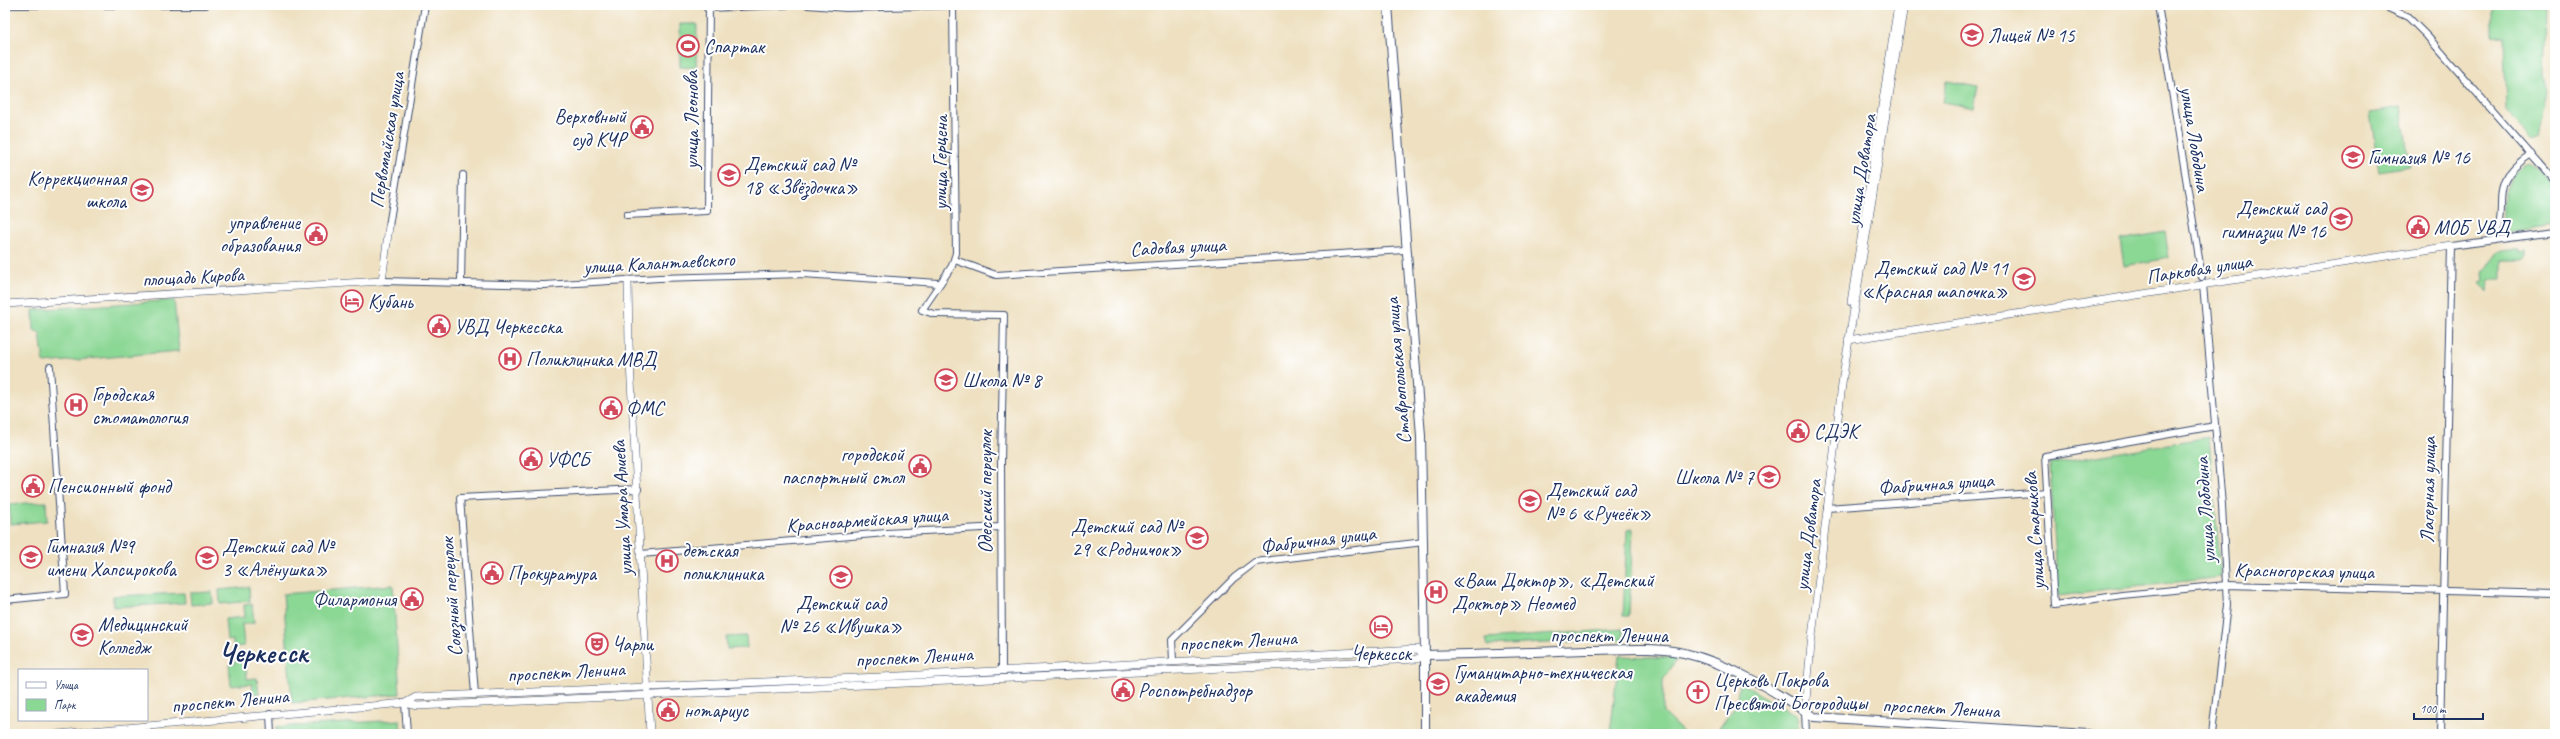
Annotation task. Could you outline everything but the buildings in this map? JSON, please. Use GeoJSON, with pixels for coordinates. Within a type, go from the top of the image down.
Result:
{"type":"FeatureCollection","features":[{"type":"Feature","properties":{"kind":"main road","name":"Ставропольская улица"},"geometry":{"type":"LineString","coordinates":[[1388,5],[1405,250],[1421,436],[1424,542],[1425,734]]}},
{"type":"Feature","properties":{"kind":"main road","name":"улица Доватора"},"geometry":{"type":"LineString","coordinates":[[1805,711],[1827,508],[1858,256],[1898,5]]}},
{"type":"Feature","properties":{"kind":"main road","name":"улица Доватора"},"geometry":{"type":"LineString","coordinates":[[1848,340],[1853,324],[1904,5]]}},
{"type":"Feature","properties":{"kind":"main road","name":"Первомайская улица"},"geometry":{"type":"LineString","coordinates":[[382,281],[389,226]]}},
{"type":"Feature","properties":{"kind":"main road","name":"Парковая улица"},"geometry":{"type":"LineString","coordinates":[[1848,340],[2202,281],[2451,246]]}},
{"type":"Feature","properties":{"kind":"main road","name":"улица Умара Алиева"},"geometry":{"type":"LineString","coordinates":[[628,280],[629,344],[638,488],[646,686],[650,734]]}},
{"type":"Feature","properties":{"kind":"main road","name":"площадь Кирова"},"geometry":{"type":"LineString","coordinates":[[5,304],[382,281]]}},
{"type":"Feature","properties":{"kind":"main road","name":"проспект Ленина"},"geometry":{"type":"LineString","coordinates":[[405,703],[416,696],[1417,649],[1425,655]]}},
{"type":"Feature","properties":{"kind":"main road","name":"проспект Ленина"},"geometry":{"type":"LineString","coordinates":[[58,734],[405,703],[416,706],[647,696],[1215,667],[1417,659],[1425,655],[1635,649],[1672,651],[1706,660],[1734,671],[1792,701],[1814,717],[2088,734]]}},
{"type":"Feature","properties":{"kind":"street"},"geometry":{"type":"LineString","coordinates":[[5,5],[206,5]]}},
{"type":"Feature","properties":{"kind":"street","name":"Первомайская улица"},"geometry":{"type":"LineString","coordinates":[[389,226],[425,5]]}},
{"type":"Feature","properties":{"kind":"street"},"geometry":{"type":"LineString","coordinates":[[708,7],[786,5]]}},
{"type":"Feature","properties":{"kind":"street"},"geometry":{"type":"LineString","coordinates":[[808,5],[846,8],[959,5]]}},
{"type":"Feature","properties":{"kind":"street","name":"улица Герцена"},"geometry":{"type":"LineString","coordinates":[[953,5],[956,92],[955,260]]}},
{"type":"Feature","properties":{"kind":"street","name":"улица Лободина"},"geometry":{"type":"LineString","coordinates":[[2158,5],[2202,281],[2215,426],[2227,605],[2212,734]]}},
{"type":"Feature","properties":{"kind":"street"},"geometry":{"type":"LineString","coordinates":[[2382,5],[2408,16],[2555,182]]}},
{"type":"Feature","properties":{"kind":"street","name":"улица Леонова"},"geometry":{"type":"LineString","coordinates":[[627,215],[707,211],[708,7]]}},
{"type":"Feature","properties":{"kind":"street"},"geometry":{"type":"LineString","coordinates":[[2494,240],[2500,228],[2500,190],[2504,180],[2531,154]]}},
{"type":"Feature","properties":{"kind":"street"},"geometry":{"type":"LineString","coordinates":[[461,283],[463,175]]}},
{"type":"Feature","properties":{"kind":"street"},"geometry":{"type":"LineString","coordinates":[[2500,228],[2507,238]]}},
{"type":"Feature","properties":{"kind":"street","name":"Парковая улица"},"geometry":{"type":"LineString","coordinates":[[2451,246],[2555,232]]}},
{"type":"Feature","properties":{"kind":"street","name":"Лагерная улица"},"geometry":{"type":"LineString","coordinates":[[2440,734],[2451,246]]}},
{"type":"Feature","properties":{"kind":"street","name":"Садовая улица"},"geometry":{"type":"LineString","coordinates":[[955,260],[996,275],[1405,250]]}},
{"type":"Feature","properties":{"kind":"street"},"geometry":{"type":"LineString","coordinates":[[938,283],[955,260]]}},
{"type":"Feature","properties":{"kind":"street","name":"улица Калантаевского"},"geometry":{"type":"LineString","coordinates":[[382,281],[544,285],[628,280],[803,274],[938,283]]}},
{"type":"Feature","properties":{"kind":"street","name":"Одесский переулок"},"geometry":{"type":"LineString","coordinates":[[938,283],[922,310],[934,314],[1004,315],[1001,392],[1002,669]]}},
{"type":"Feature","properties":{"kind":"street"},"geometry":{"type":"LineString","coordinates":[[5,600],[65,594],[50,367]]}},
{"type":"Feature","properties":{"kind":"street","name":"улица Старикова"},"geometry":{"type":"LineString","coordinates":[[2054,605],[2045,456],[2215,426]]}},
{"type":"Feature","properties":{"kind":"street","name":"Союзный переулок"},"geometry":{"type":"LineString","coordinates":[[475,694],[460,498],[638,488]]}},
{"type":"Feature","properties":{"kind":"street","name":"Фабричная улица"},"geometry":{"type":"LineString","coordinates":[[1827,508],[2046,492]]}},
{"type":"Feature","properties":{"kind":"street","name":"Красноармейская улица"},"geometry":{"type":"LineString","coordinates":[[641,554],[886,533],[1001,527]]}},
{"type":"Feature","properties":{"kind":"street","name":"Фабричная улица"},"geometry":{"type":"LineString","coordinates":[[1173,661],[1172,640],[1234,578],[1255,562],[1424,542]]}},
{"type":"Feature","properties":{"kind":"street","name":"Красногорская улица"},"geometry":{"type":"LineString","coordinates":[[2054,605],[2122,595],[2226,585],[2443,589],[2555,594]]}},
{"type":"Feature","properties":{"kind":"street"},"geometry":{"type":"LineString","coordinates":[[405,703],[407,734]]}},
{"type":"Feature","properties":{"kind":"street","name":"улица Доватора"},"geometry":{"type":"LineString","coordinates":[[1805,711],[1806,734]]}},
{"type":"Feature","properties":{"kind":"street"},"geometry":{"type":"LineString","coordinates":[[270,714],[271,734]]}},
{"type":"Feature","properties":{"kind":"green space"},"geometry":{"type":"Polygon","coordinates":[[[2492,5],[2547,5],[2545,75],[2549,90],[2540,135],[2532,140],[2506,110],[2504,37],[2492,35],[2492,5]]]}},
{"type":"Feature","properties":{"kind":"green space","name":"Спартак"},"geometry":{"type":"Polygon","coordinates":[[[680,24],[697,24],[696,68],[680,67],[680,24]]]}},
{"type":"Feature","properties":{"kind":"green space"},"geometry":{"type":"Polygon","coordinates":[[[1947,81],[1978,87],[1974,108],[1943,102],[1947,81]]]}},
{"type":"Feature","properties":{"kind":"green space"},"geometry":{"type":"Polygon","coordinates":[[[2401,107],[2410,167],[2379,172],[2370,112],[2401,107]]]}},
{"type":"Feature","properties":{"kind":"green space"},"geometry":{"type":"Polygon","coordinates":[[[2530,164],[2538,168],[2555,188],[2555,226],[2509,233],[2503,225],[2504,197],[2508,185],[2512,179],[2524,166],[2530,164]]]}},
{"type":"Feature","properties":{"kind":"green space"},"geometry":{"type":"Polygon","coordinates":[[[2165,232],[2169,258],[2124,266],[2120,240],[2165,232]]]}},
{"type":"Feature","properties":{"kind":"green space"},"geometry":{"type":"Polygon","coordinates":[[[2505,250],[2519,250],[2519,253],[2526,252],[2527,258],[2524,260],[2502,260],[2502,279],[2489,279],[2488,292],[2480,282],[2484,281],[2483,272],[2489,266],[2493,258],[2498,252],[2505,250]]]}},
{"type":"Feature","properties":{"kind":"green space"},"geometry":{"type":"Polygon","coordinates":[[[174,300],[179,351],[44,363],[40,333],[34,330],[33,310],[174,300]]]}},
{"type":"Feature","properties":{"kind":"green space"},"geometry":{"type":"Polygon","coordinates":[[[2209,437],[2221,577],[2058,596],[2050,464],[2209,437]]]}},
{"type":"Feature","properties":{"kind":"green space"},"geometry":{"type":"Polygon","coordinates":[[[46,502],[47,521],[10,524],[9,504],[46,502]]]}},
{"type":"Feature","properties":{"kind":"green space"},"geometry":{"type":"Polygon","coordinates":[[[1633,529],[1629,616],[1623,616],[1627,530],[1633,529]]]}},
{"type":"Feature","properties":{"kind":"green space"},"geometry":{"type":"Polygon","coordinates":[[[393,585],[400,694],[292,703],[283,594],[393,585]]]}},
{"type":"Feature","properties":{"kind":"green space"},"geometry":{"type":"Polygon","coordinates":[[[249,587],[250,601],[220,604],[219,590],[249,587]]]}},
{"type":"Feature","properties":{"kind":"green space"},"geometry":{"type":"Polygon","coordinates":[[[212,592],[213,603],[191,605],[190,593],[212,592]]]}},
{"type":"Feature","properties":{"kind":"green space"},"geometry":{"type":"Polygon","coordinates":[[[184,593],[185,603],[113,607],[113,596],[184,593]]]}},
{"type":"Feature","properties":{"kind":"green space"},"geometry":{"type":"Polygon","coordinates":[[[252,604],[254,623],[242,624],[244,646],[233,647],[233,640],[227,641],[225,619],[245,617],[244,605],[252,604]]]}},
{"type":"Feature","properties":{"kind":"green space"},"geometry":{"type":"Polygon","coordinates":[[[1623,629],[1623,639],[1488,646],[1486,639],[1623,629]]]}},
{"type":"Feature","properties":{"kind":"green space"},"geometry":{"type":"Polygon","coordinates":[[[746,636],[747,648],[727,649],[726,637],[746,636]]]}},
{"type":"Feature","properties":{"kind":"green space"},"geometry":{"type":"Polygon","coordinates":[[[1619,656],[1678,658],[1663,680],[1663,713],[1685,734],[1610,734],[1619,656]]]}},
{"type":"Feature","properties":{"kind":"green space"},"geometry":{"type":"Polygon","coordinates":[[[245,657],[247,679],[257,678],[259,694],[253,694],[252,684],[231,686],[229,664],[235,663],[235,658],[245,657]]]}},
{"type":"Feature","properties":{"kind":"green space"},"geometry":{"type":"Polygon","coordinates":[[[1739,682],[1797,716],[1799,734],[1715,734],[1736,705],[1739,682]]]}},
{"type":"Feature","properties":{"kind":"green space"},"geometry":{"type":"Polygon","coordinates":[[[400,720],[401,734],[277,734],[276,727],[400,720]]]}},
{"type":"Feature","properties":{"kind":"place","name":"Лицей № 15"},"geometry":{"type":"Point","coordinates":[1972,35]}},
{"type":"Feature","properties":{"kind":"place","name":"Спартак"},"geometry":{"type":"Point","coordinates":[688,46]}},
{"type":"Feature","properties":{"kind":"place","name":"Верховный суд КЧР"},"geometry":{"type":"Point","coordinates":[642,127]}},
{"type":"Feature","properties":{"kind":"place","name":"Гимназия № 16"},"geometry":{"type":"Point","coordinates":[2353,157]}},
{"type":"Feature","properties":{"kind":"place","name":"Детский сад № 18 «Звёздочка»"},"geometry":{"type":"Point","coordinates":[729,175]}},
{"type":"Feature","properties":{"kind":"place","name":"Коррекционная школа"},"geometry":{"type":"Point","coordinates":[142,190]}},
{"type":"Feature","properties":{"kind":"place","name":"Детский сад гимназии № 16"},"geometry":{"type":"Point","coordinates":[2341,219]}},
{"type":"Feature","properties":{"kind":"place","name":"МОБ УВД"},"geometry":{"type":"Point","coordinates":[2418,227]}},
{"type":"Feature","properties":{"kind":"place","name":"управление образования"},"geometry":{"type":"Point","coordinates":[316,234]}},
{"type":"Feature","properties":{"kind":"place","name":"Детский сад № 11 «Красная шапочка»"},"geometry":{"type":"Point","coordinates":[2024,279]}},
{"type":"Feature","properties":{"kind":"place","name":"Кубань"},"geometry":{"type":"Point","coordinates":[352,301]}},
{"type":"Feature","properties":{"kind":"place","name":"УВД Черкесска"},"geometry":{"type":"Point","coordinates":[439,326]}},
{"type":"Feature","properties":{"kind":"place","name":"Поликлиника МВД"},"geometry":{"type":"Point","coordinates":[510,359]}},
{"type":"Feature","properties":{"kind":"place","name":"Школа № 8"},"geometry":{"type":"Point","coordinates":[946,380]}},
{"type":"Feature","properties":{"kind":"place","name":"Городская стоматология"},"geometry":{"type":"Point","coordinates":[76,405]}},
{"type":"Feature","properties":{"kind":"place","name":"ФМС"},"geometry":{"type":"Point","coordinates":[611,408]}},
{"type":"Feature","properties":{"kind":"place","name":"СДЭК"},"geometry":{"type":"Point","coordinates":[1798,431]}},
{"type":"Feature","properties":{"kind":"place","name":"УФСБ"},"geometry":{"type":"Point","coordinates":[531,459]}},
{"type":"Feature","properties":{"kind":"place","name":"городской паспортный стол"},"geometry":{"type":"Point","coordinates":[920,466]}},
{"type":"Feature","properties":{"kind":"place","name":"Школа № 7"},"geometry":{"type":"Point","coordinates":[1769,477]}},
{"type":"Feature","properties":{"kind":"place","name":"Пенсионный фонд"},"geometry":{"type":"Point","coordinates":[33,486]}},
{"type":"Feature","properties":{"kind":"place","name":"Детский сад № 6 «Ручеёк»"},"geometry":{"type":"Point","coordinates":[1530,501]}},
{"type":"Feature","properties":{"kind":"place","name":"Детский сад № 29 «Родничок»"},"geometry":{"type":"Point","coordinates":[1197,538]}},
{"type":"Feature","properties":{"kind":"place","name":"Гимназия №9 имени Хапсирокова"},"geometry":{"type":"Point","coordinates":[31,557]}},
{"type":"Feature","properties":{"kind":"place","name":"Детский сад № 3 «Алёнушка»"},"geometry":{"type":"Point","coordinates":[207,558]}},
{"type":"Feature","properties":{"kind":"place","name":"детская поликлиника"},"geometry":{"type":"Point","coordinates":[667,561]}},
{"type":"Feature","properties":{"kind":"place","name":"Прокуратура"},"geometry":{"type":"Point","coordinates":[492,573]}},
{"type":"Feature","properties":{"kind":"place","name":"Детский сад № 26 «Ивушка»"},"geometry":{"type":"Point","coordinates":[841,577]}},
{"type":"Feature","properties":{"kind":"place","name":"«Ваш Доктор», «Детский Доктор» Неомед"},"geometry":{"type":"Point","coordinates":[1436,592]}},
{"type":"Feature","properties":{"kind":"place","name":"Филармония"},"geometry":{"type":"Point","coordinates":[412,599]}},
{"type":"Feature","properties":{"kind":"place","name":"Черкесск"},"geometry":{"type":"Point","coordinates":[1381,627]}},
{"type":"Feature","properties":{"kind":"place","name":"Медицинский Колледж"},"geometry":{"type":"Point","coordinates":[82,635]}},
{"type":"Feature","properties":{"kind":"place","name":"Чарли"},"geometry":{"type":"Point","coordinates":[597,644]}},
{"type":"Feature","properties":{"kind":"place","name":"Гуманитарно-техническая академия"},"geometry":{"type":"Point","coordinates":[1438,684]}},
{"type":"Feature","properties":{"kind":"place","name":"Роспотребнадзор"},"geometry":{"type":"Point","coordinates":[1123,690]}},
{"type":"Feature","properties":{"kind":"place","name":"Церковь Покрова Пресвятой Богородицы"},"geometry":{"type":"Point","coordinates":[1698,692]}},
{"type":"Feature","properties":{"kind":"place","name":"нотариус"},"geometry":{"type":"Point","coordinates":[668,710]}},
{"type":"Feature","properties":{"kind":"district","name":"Черкесск"},"geometry":{"type":"Point","coordinates":[263,652]}}]}
